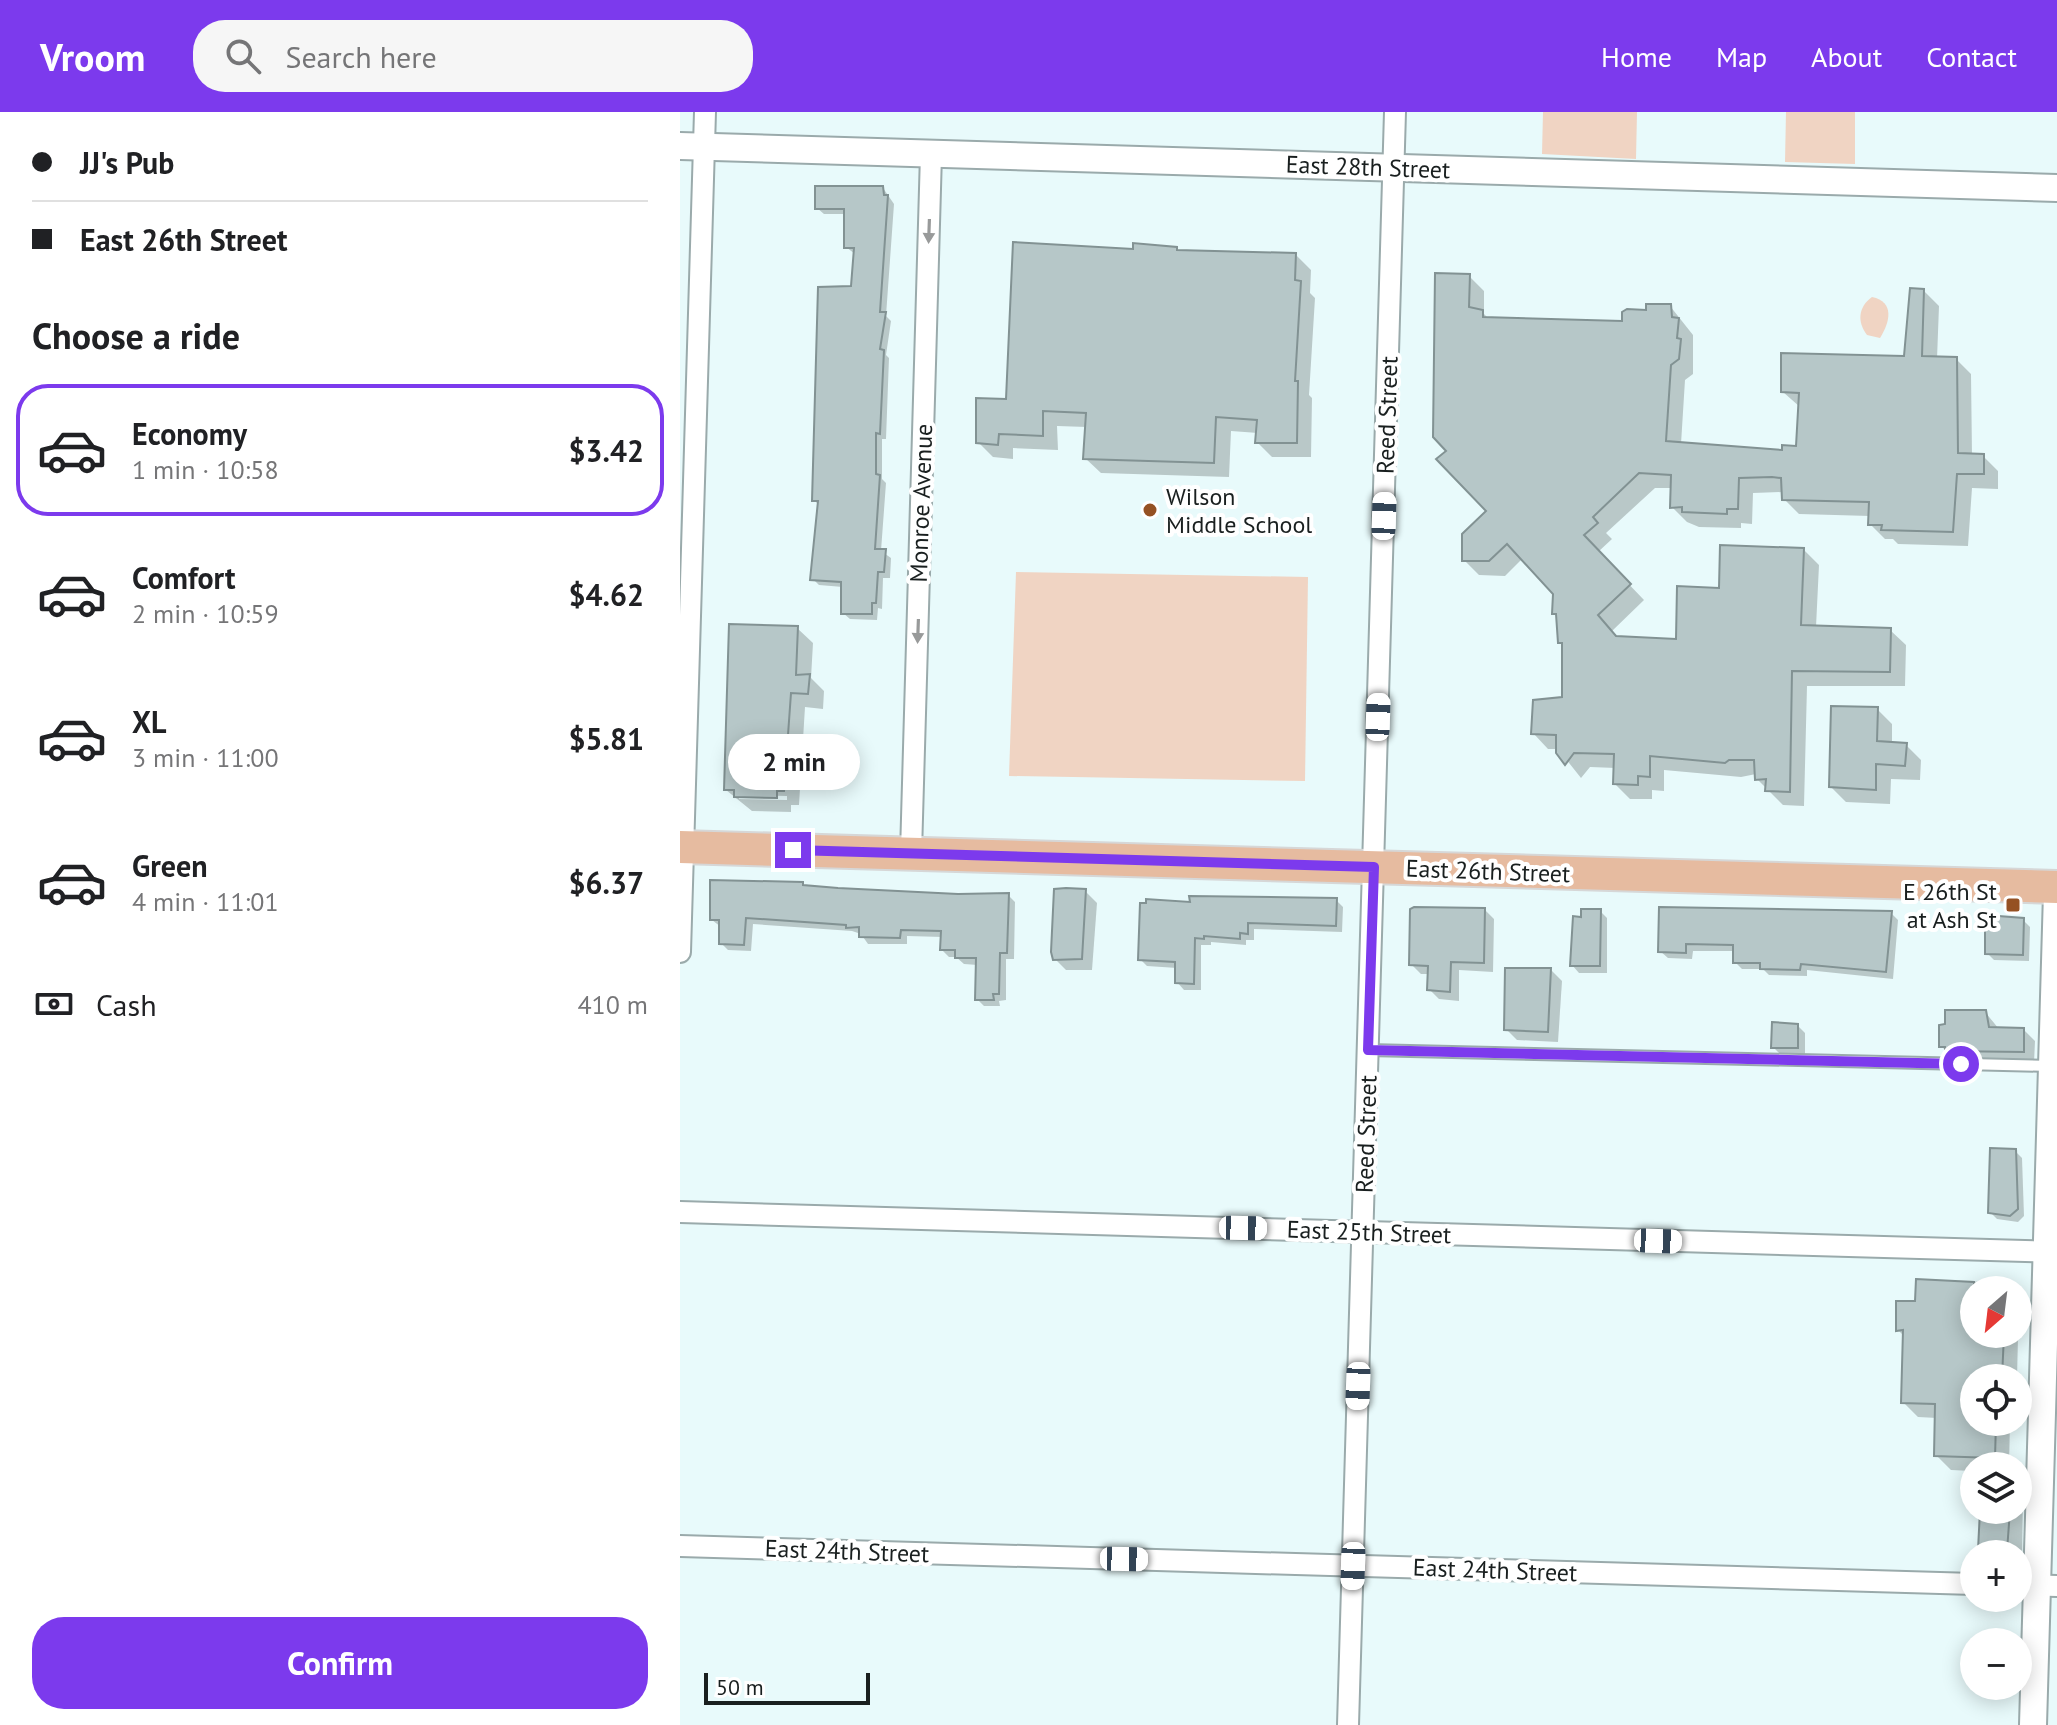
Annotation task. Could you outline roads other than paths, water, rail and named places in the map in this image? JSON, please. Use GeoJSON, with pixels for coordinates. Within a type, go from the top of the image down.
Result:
{"type":"FeatureCollection","features":[{"type":"Feature","properties":{"kind":"main road","name":"East 26th Street"},"geometry":{"type":"LineString","coordinates":[[682,847],[2057,890]]}},
{"type":"Feature","properties":{"kind":"street"},"geometry":{"type":"LineString","coordinates":[[680,952],[692,146],[705,112]]}},
{"type":"Feature","properties":{"kind":"street","name":"Reed Street"},"geometry":{"type":"LineString","coordinates":[[1348,1725],[1395,112]]}},
{"type":"Feature","properties":{"kind":"street","name":"East 28th Street"},"geometry":{"type":"LineString","coordinates":[[692,146],[2057,188]]}},
{"type":"Feature","properties":{"kind":"street","name":"Monroe Avenue"},"geometry":{"type":"LineString","coordinates":[[911,853],[931,154]]}},
{"type":"Feature","properties":{"kind":"street"},"geometry":{"type":"LineString","coordinates":[[2033,1725],[2037,1585],[2050,1417],[2057,890]]}},
{"type":"Feature","properties":{"kind":"street","name":"East 25th Street"},"geometry":{"type":"LineString","coordinates":[[680,1212],[2052,1252]]}},
{"type":"Feature","properties":{"kind":"street","name":"East 24th Street"},"geometry":{"type":"LineString","coordinates":[[680,1546],[1960,1584]]}},
{"type":"Feature","properties":{"kind":"lane"},"geometry":{"type":"LineString","coordinates":[[1368,1050],[2054,1066]]}},
{"type":"Feature","properties":{"kind":"place","name":"Wilson Middle School"},"geometry":{"type":"Point","coordinates":[1150,510]}},
{"type":"Feature","properties":{"kind":"place","name":"E 26th St at Ash St"},"geometry":{"type":"Point","coordinates":[2013,905]}}]}
